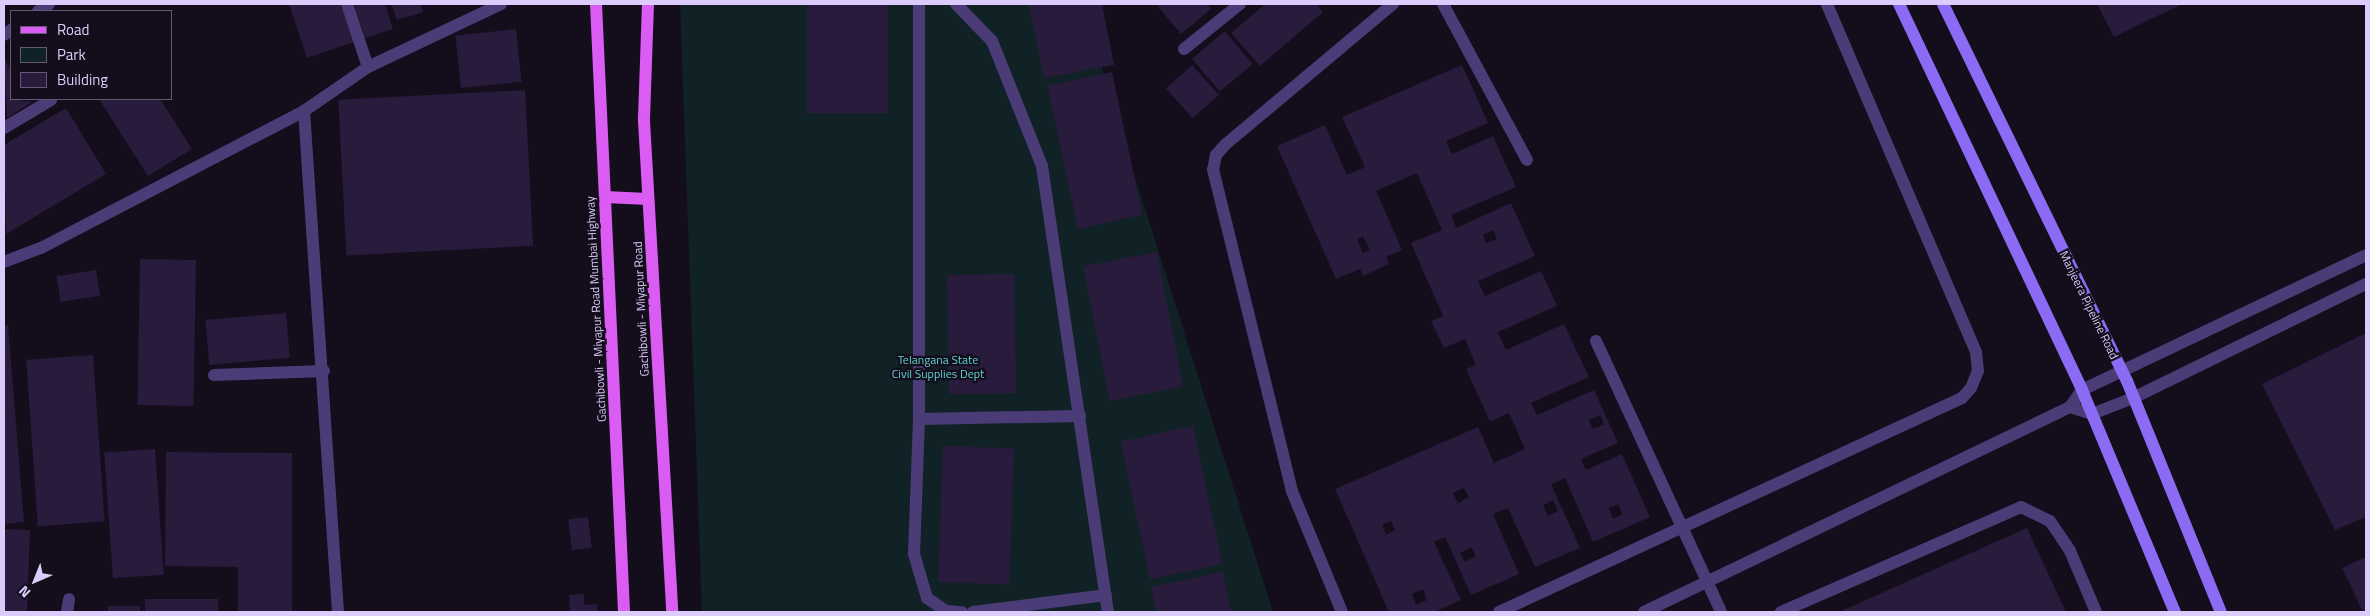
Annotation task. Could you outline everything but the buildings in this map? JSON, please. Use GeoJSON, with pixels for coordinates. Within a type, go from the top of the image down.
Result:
{"type":"FeatureCollection","features":[{"type":"Feature","properties":{"kind":"main road","name":"Gachibowli - Miyapur Road Mumbai Highway"},"geometry":{"type":"LineString","coordinates":[[596,4],[624,612]]}},
{"type":"Feature","properties":{"kind":"main road","name":"Gachibowli - Miyapur Road"},"geometry":{"type":"LineString","coordinates":[[648,4],[644,121],[672,612]]}},
{"type":"Feature","properties":{"kind":"main road"},"geometry":{"type":"LineString","coordinates":[[1899,4],[2082,390],[2174,612]]}},
{"type":"Feature","properties":{"kind":"main road","name":"Manjeera Pipeline Road"},"geometry":{"type":"LineString","coordinates":[[1943,4],[2122,373],[2221,612]]}},
{"type":"Feature","properties":{"kind":"main road"},"geometry":{"type":"LineString","coordinates":[[605,197],[648,199]]}},
{"type":"Feature","properties":{"kind":"street"},"geometry":{"type":"LineString","coordinates":[[347,4],[368,67]]}},
{"type":"Feature","properties":{"kind":"street"},"geometry":{"type":"LineString","coordinates":[[4,262],[41,248],[304,111],[368,67],[501,4]]}},
{"type":"Feature","properties":{"kind":"street"},"geometry":{"type":"LineString","coordinates":[[919,4],[919,419],[914,554],[917,573],[927,598],[946,611],[962,612]]}},
{"type":"Feature","properties":{"kind":"street"},"geometry":{"type":"LineString","coordinates":[[956,4],[992,41],[1042,166],[1108,612]]}},
{"type":"Feature","properties":{"kind":"street"},"geometry":{"type":"LineString","coordinates":[[1184,49],[1240,4]]}},
{"type":"Feature","properties":{"kind":"street"},"geometry":{"type":"LineString","coordinates":[[1342,612],[1292,491],[1213,170],[1216,155],[1226,144],[1393,4]]}},
{"type":"Feature","properties":{"kind":"street"},"geometry":{"type":"LineString","coordinates":[[1443,4],[1527,160]]}},
{"type":"Feature","properties":{"kind":"street"},"geometry":{"type":"LineString","coordinates":[[1499,612],[1962,398],[1978,371],[1976,352],[1827,4]]}},
{"type":"Feature","properties":{"kind":"street"},"geometry":{"type":"LineString","coordinates":[[4,128],[51,100]]}},
{"type":"Feature","properties":{"kind":"street"},"geometry":{"type":"LineString","coordinates":[[304,111],[324,371],[338,612]]}},
{"type":"Feature","properties":{"kind":"street"},"geometry":{"type":"LineString","coordinates":[[1644,612],[1709,584],[2070,407],[2082,390],[2122,373],[2366,255]]}},
{"type":"Feature","properties":{"kind":"street"},"geometry":{"type":"LineString","coordinates":[[2070,407],[2092,414],[2133,398],[2366,284]]}},
{"type":"Feature","properties":{"kind":"street"},"geometry":{"type":"LineString","coordinates":[[1596,341],[1683,526],[1721,612]]}},
{"type":"Feature","properties":{"kind":"street"},"geometry":{"type":"LineString","coordinates":[[214,376],[324,371]]}},
{"type":"Feature","properties":{"kind":"street"},"geometry":{"type":"LineString","coordinates":[[919,419],[1080,416]]}},
{"type":"Feature","properties":{"kind":"street"},"geometry":{"type":"LineString","coordinates":[[1781,612],[2021,507],[2050,521],[2070,551],[2096,612]]}},
{"type":"Feature","properties":{"kind":"street"},"geometry":{"type":"LineString","coordinates":[[973,612],[1106,595]]}},
{"type":"Feature","properties":{"kind":"street"},"geometry":{"type":"LineString","coordinates":[[67,612],[69,599]]}},
{"type":"Feature","properties":{"kind":"green space","name":"Telangana State Civil Supplies Dept"},"geometry":{"type":"Polygon","coordinates":[[[680,4],[1089,4],[1106,86],[1273,612],[702,612],[680,4]]]}}]}
